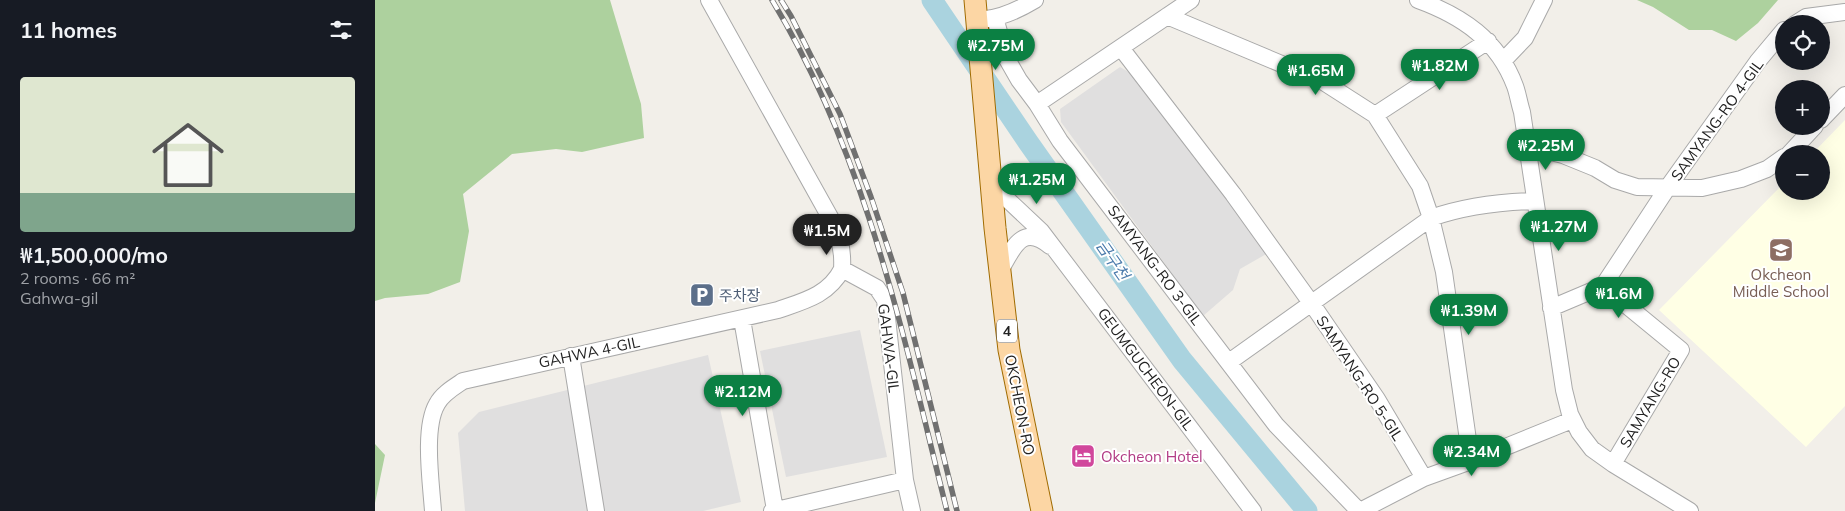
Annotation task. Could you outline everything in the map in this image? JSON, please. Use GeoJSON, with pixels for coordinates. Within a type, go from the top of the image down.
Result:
{"type":"FeatureCollection","features":[{"type":"Feature","properties":{"kind":"main road","name":"OKCHEON-RO"},"geometry":{"type":"LineString","coordinates":[[982,12],[988,149],[1009,350],[1042,511]]}},
{"type":"Feature","properties":{"kind":"street"},"geometry":{"type":"LineString","coordinates":[[709,0],[836,228],[841,242],[843,269]]}},
{"type":"Feature","properties":{"kind":"street"},"geometry":{"type":"LineString","coordinates":[[982,12],[1015,11],[1035,0]]}},
{"type":"Feature","properties":{"kind":"street"},"geometry":{"type":"LineString","coordinates":[[1037,104],[1191,0]]}},
{"type":"Feature","properties":{"kind":"street","name":"SAMYANG-RO"},"geometry":{"type":"LineString","coordinates":[[1418,0],[1456,16],[1488,41],[1503,62],[1515,86],[1522,112],[1564,390],[1573,420],[1579,432],[1593,449],[1613,464],[1682,509]]}},
{"type":"Feature","properties":{"kind":"street"},"geometry":{"type":"LineString","coordinates":[[1503,62],[1525,38],[1544,0]]}},
{"type":"Feature","properties":{"kind":"street","name":"SAMYANG-RO 3-GIL"},"geometry":{"type":"LineString","coordinates":[[982,12],[1019,80],[1037,104],[1060,141],[1229,362]]}},
{"type":"Feature","properties":{"kind":"street"},"geometry":{"type":"LineString","coordinates":[[1822,15],[1845,12]]}},
{"type":"Feature","properties":{"kind":"street"},"geometry":{"type":"LineString","coordinates":[[1167,16],[1322,81],[1375,115],[1420,186],[1431,218],[1443,272],[1471,461]]}},
{"type":"Feature","properties":{"kind":"street"},"geometry":{"type":"LineString","coordinates":[[1375,115],[1488,41]]}},
{"type":"Feature","properties":{"kind":"street","name":"SAMYANG-RO 4-GIL"},"geometry":{"type":"LineString","coordinates":[[1668,187],[1758,61],[1775,41]]}},
{"type":"Feature","properties":{"kind":"street"},"geometry":{"type":"LineString","coordinates":[[1121,48],[1233,194],[1312,304]]}},
{"type":"Feature","properties":{"kind":"street"},"geometry":{"type":"LineString","coordinates":[[1830,111],[1845,95]]}},
{"type":"Feature","properties":{"kind":"street"},"geometry":{"type":"LineString","coordinates":[[1797,145],[1807,135]]}},
{"type":"Feature","properties":{"kind":"street","name":"SAMYANG-RO 4-GIL"},"geometry":{"type":"LineString","coordinates":[[1527,146],[1563,155],[1595,168],[1615,180],[1637,187],[1702,188],[1741,179],[1767,169],[1775,163]]}},
{"type":"Feature","properties":{"kind":"street","name":"GEUMGUCHEON-GIL"},"geometry":{"type":"LineString","coordinates":[[991,184],[1037,226],[1253,511]]}},
{"type":"Feature","properties":{"kind":"street"},"geometry":{"type":"LineString","coordinates":[[1551,308],[1603,286],[1668,187]]}},
{"type":"Feature","properties":{"kind":"street","name":"SAMYANG-RO 5-GIL"},"geometry":{"type":"LineString","coordinates":[[1229,362],[1431,218],[1468,207],[1500,202],[1535,201]]}},
{"type":"Feature","properties":{"kind":"street"},"geometry":{"type":"LineString","coordinates":[[1000,271],[1016,244],[1023,237],[1041,238],[1056,250]]}},
{"type":"Feature","properties":{"kind":"street","name":"GAHWA 4-GIL"},"geometry":{"type":"LineString","coordinates":[[433,511],[430,455],[432,414],[438,402],[463,381],[778,310],[812,299],[827,289],[843,269]]}},
{"type":"Feature","properties":{"kind":"street","name":"GAHWA-GIL"},"geometry":{"type":"LineString","coordinates":[[843,269],[877,288],[885,300],[905,480],[913,511]]}},
{"type":"Feature","properties":{"kind":"street","name":"SAMYANG-RO"},"geometry":{"type":"LineString","coordinates":[[1603,286],[1681,350],[1613,464]]}},
{"type":"Feature","properties":{"kind":"street","name":"SAMYANG-RO 5-GIL"},"geometry":{"type":"LineString","coordinates":[[1312,304],[1377,399],[1424,478]]}},
{"type":"Feature","properties":{"kind":"street"},"geometry":{"type":"LineString","coordinates":[[742,319],[773,511],[905,480]]}},
{"type":"Feature","properties":{"kind":"street"},"geometry":{"type":"LineString","coordinates":[[571,356],[596,511]]}},
{"type":"Feature","properties":{"kind":"street"},"geometry":{"type":"LineString","coordinates":[[1229,362],[1276,425],[1359,511],[1424,478],[1573,420]]}},
{"type":"Feature","properties":{"kind":"shaded area"},"geometry":{"type":"Polygon","coordinates":[[[1120,67],[1134,75],[1268,253],[1240,269],[1233,290],[1203,316],[1061,122],[1060,109],[1120,67]]]}},
{"type":"Feature","properties":{"kind":"shaded area","name":"Okcheon Middle School"},"geometry":{"type":"Polygon","coordinates":[[[1845,120],[1845,406],[1806,447],[1659,310],[1775,192],[1775,200],[1830,200],[1830,145],[1821,145],[1845,120]]]}},
{"type":"Feature","properties":{"kind":"shaded area"},"geometry":{"type":"Polygon","coordinates":[[[860,330],[887,457],[786,477],[760,351],[860,330]]]}},
{"type":"Feature","properties":{"kind":"shaded area"},"geometry":{"type":"Polygon","coordinates":[[[708,355],[741,502],[703,511],[465,511],[458,433],[479,412],[708,355]]]}},
{"type":"Feature","properties":{"kind":"green space"},"geometry":{"type":"Polygon","coordinates":[[[375,0],[610,0],[641,104],[644,138],[582,152],[556,149],[512,154],[463,194],[469,231],[460,282],[428,294],[385,298],[375,301],[375,0]]]}},
{"type":"Feature","properties":{"kind":"green space"},"geometry":{"type":"Polygon","coordinates":[[[1637,0],[1778,0],[1758,23],[1736,41],[1712,30],[1689,30],[1653,7],[1637,0]]]}},
{"type":"Feature","properties":{"kind":"green space"},"geometry":{"type":"Polygon","coordinates":[[[375,444],[385,455],[375,503],[375,444]]]}},
{"type":"Feature","properties":{"kind":"waterway","name":"금구천"},"geometry":{"type":"LineString","coordinates":[[932,0],[1028,142],[1182,360],[1307,511]]}},
{"type":"Feature","properties":{"kind":"railway"},"geometry":{"type":"LineString","coordinates":[[772,0],[805,60],[833,121],[858,184],[879,248],[897,313],[947,511]]}},
{"type":"Feature","properties":{"kind":"railway"},"geometry":{"type":"LineString","coordinates":[[781,0],[791,16],[840,114],[871,197],[903,293],[957,511]]}},
{"type":"Feature","properties":{"kind":"place","name":"Okcheon Middle School"},"geometry":{"type":"Point","coordinates":[1781,250]}},
{"type":"Feature","properties":{"kind":"place","name":"주차장"},"geometry":{"type":"Point","coordinates":[702,295]}},
{"type":"Feature","properties":{"kind":"place","name":"Okcheon Hotel"},"geometry":{"type":"Point","coordinates":[1083,456]}}]}
